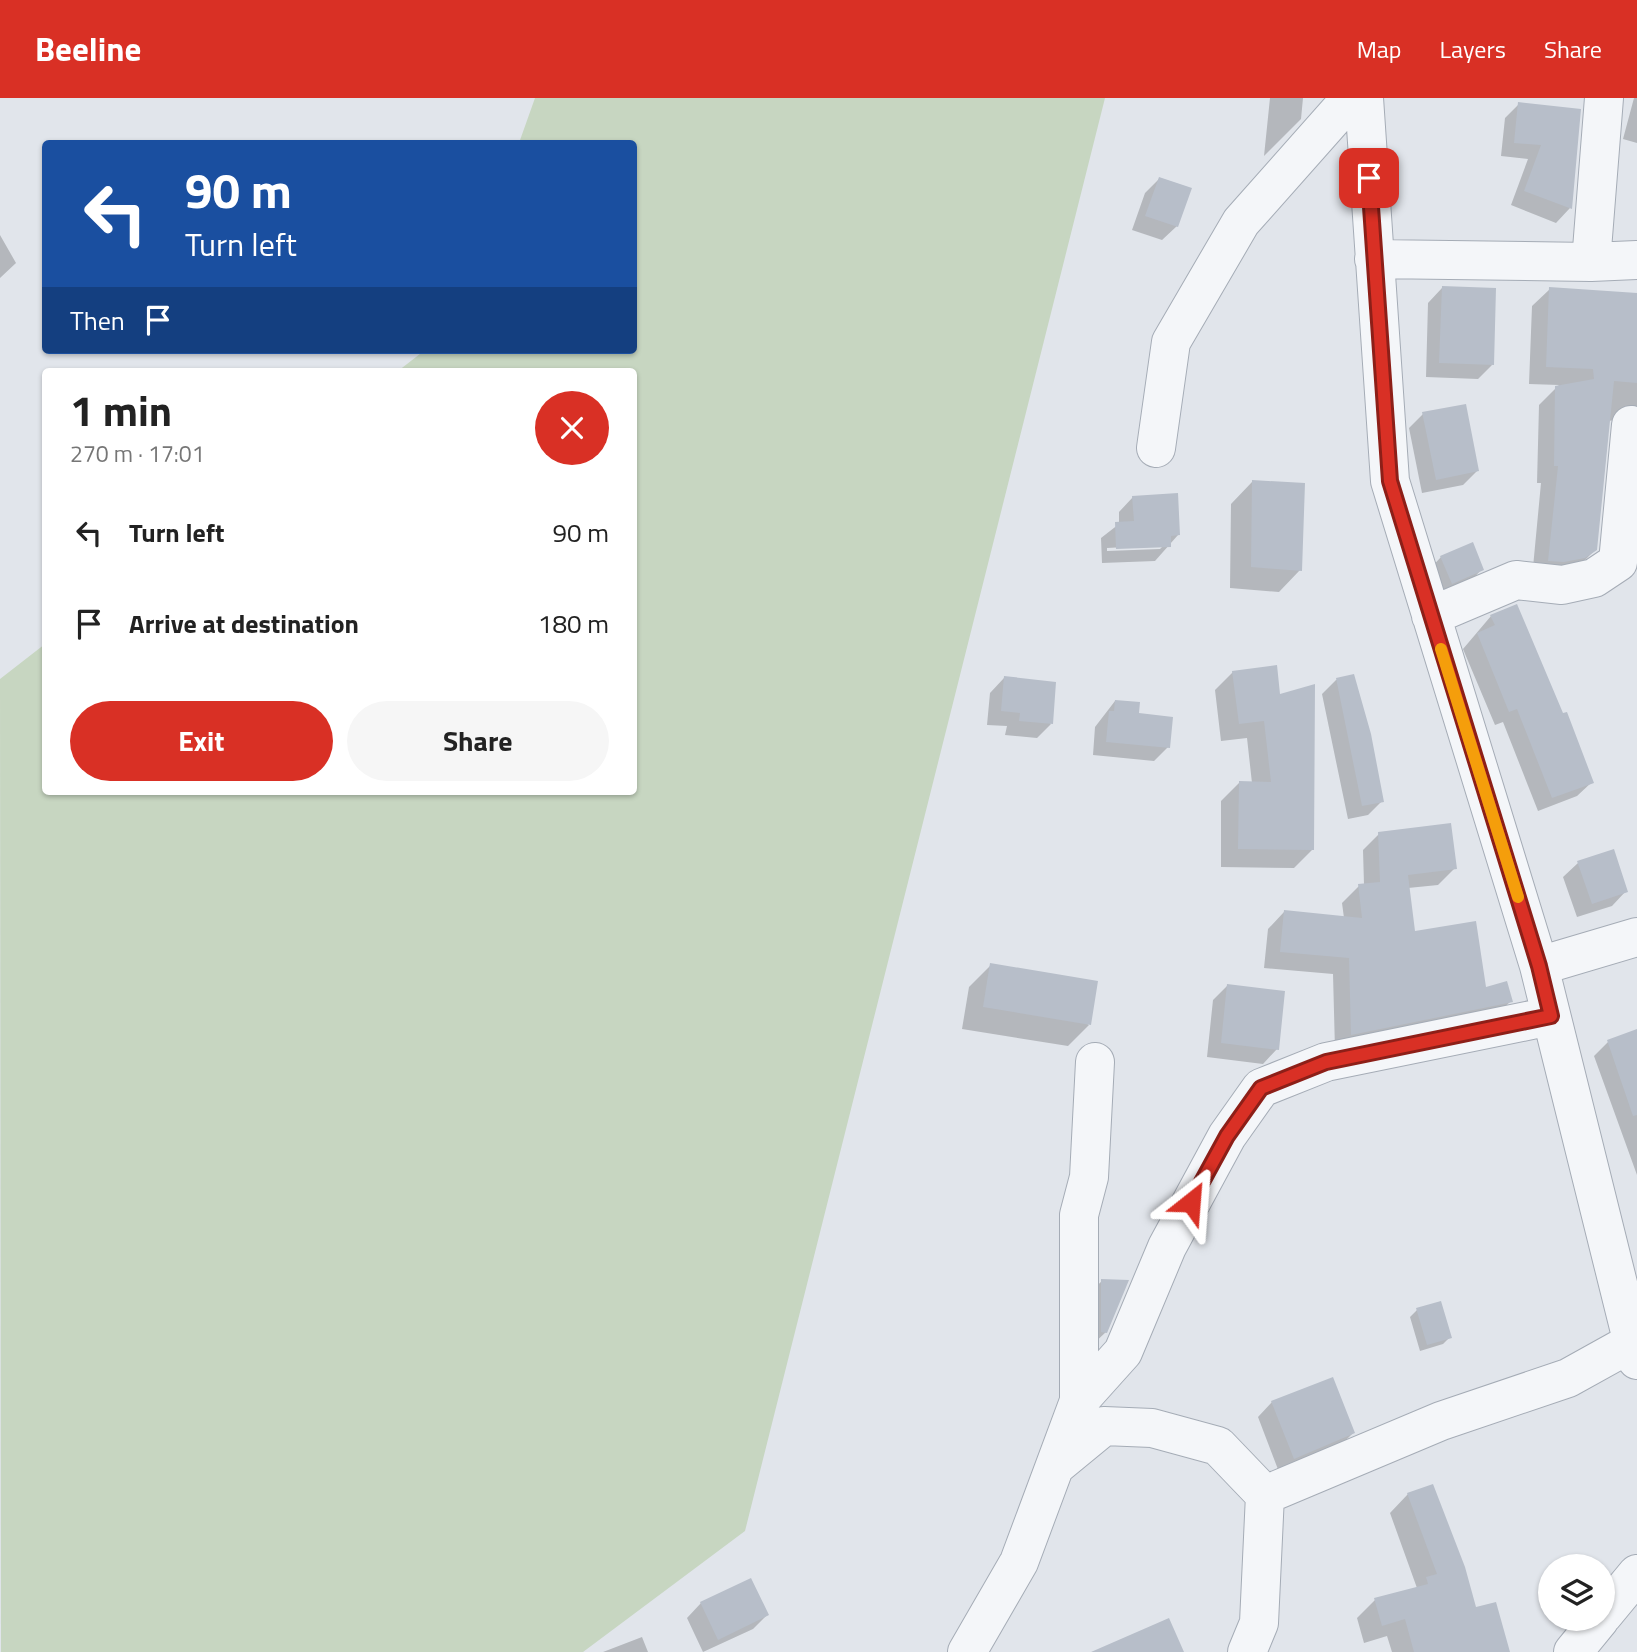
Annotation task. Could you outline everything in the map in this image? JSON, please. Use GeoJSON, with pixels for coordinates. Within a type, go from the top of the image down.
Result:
{"type":"FeatureCollection","features":[{"type":"Feature","properties":{"kind":"street"},"geometry":{"type":"LineString","coordinates":[[1156,448],[1171,342],[1241,222],[1352,98]]}},
{"type":"Feature","properties":{"kind":"street"},"geometry":{"type":"LineString","coordinates":[[1265,1495],[1441,1421],[1569,1378],[1634,1352],[1539,966],[1390,481],[1364,98]]}},
{"type":"Feature","properties":{"kind":"street"},"geometry":{"type":"LineString","coordinates":[[1591,262],[1604,98]]}},
{"type":"Feature","properties":{"kind":"street"},"geometry":{"type":"LineString","coordinates":[[1374,259],[1591,262],[1637,260]]}},
{"type":"Feature","properties":{"kind":"street"},"geometry":{"type":"LineString","coordinates":[[1431,616],[1516,580],[1562,585],[1594,578],[1618,562],[1631,425]]}},
{"type":"Feature","properties":{"kind":"street"},"geometry":{"type":"LineString","coordinates":[[1539,966],[1637,937]]}},
{"type":"Feature","properties":{"kind":"street"},"geometry":{"type":"LineString","coordinates":[[1079,1401],[1124,1352],[1167,1247],[1227,1136],[1261,1088],[1326,1062],[1551,1016]]}},
{"type":"Feature","properties":{"kind":"street"},"geometry":{"type":"LineString","coordinates":[[967,1652],[1020,1562],[1059,1463],[1079,1401],[1079,1215],[1089,1177],[1095,1062]]}},
{"type":"Feature","properties":{"kind":"street"},"geometry":{"type":"LineString","coordinates":[[1059,1463],[1104,1426],[1152,1427],[1218,1446],[1265,1495],[1259,1623],[1247,1652]]}},
{"type":"Feature","properties":{"kind":"street"},"geometry":{"type":"LineString","coordinates":[[1615,1601],[1637,1574]]}},
{"type":"Feature","properties":{"kind":"street"},"geometry":{"type":"LineString","coordinates":[[1573,1652],[1590,1631]]}},
{"type":"Feature","properties":{"kind":"green space"},"geometry":{"type":"Polygon","coordinates":[[[535,98],[1105,98],[745,1531],[583,1652],[1,1652],[0,679],[42,646],[42,795],[637,795],[637,368],[402,368],[420,354],[637,354],[637,140],[520,140],[535,98]]]}},
{"type":"Feature","properties":{"kind":"building"},"geometry":{"type":"Polygon","coordinates":[[[1518,102],[1581,109],[1572,209],[1524,191],[1541,145],[1514,143],[1518,102]]]}},
{"type":"Feature","properties":{"kind":"building"},"geometry":{"type":"Polygon","coordinates":[[[1159,177],[1192,188],[1178,227],[1145,216],[1159,177]]]}},
{"type":"Feature","properties":{"kind":"building"},"geometry":{"type":"Polygon","coordinates":[[[1442,286],[1496,288],[1494,365],[1439,363],[1442,286]]]}},
{"type":"Feature","properties":{"kind":"building"},"geometry":{"type":"Polygon","coordinates":[[[1549,287],[1637,293],[1637,383],[1614,381],[1597,550],[1585,558],[1564,562],[1548,561],[1558,466],[1554,466],[1555,386],[1594,379],[1593,369],[1546,367],[1549,287]]]}},
{"type":"Feature","properties":{"kind":"building"},"geometry":{"type":"Polygon","coordinates":[[[1466,404],[1479,471],[1436,480],[1422,412],[1466,404]]]}},
{"type":"Feature","properties":{"kind":"building"},"geometry":{"type":"Polygon","coordinates":[[[1252,480],[1305,483],[1302,571],[1251,567],[1252,480]]]}},
{"type":"Feature","properties":{"kind":"building"},"geometry":{"type":"Polygon","coordinates":[[[1178,493],[1180,535],[1171,536],[1171,547],[1116,549],[1115,522],[1134,521],[1132,496],[1178,493]]]}},
{"type":"Feature","properties":{"kind":"building"},"geometry":{"type":"Polygon","coordinates":[[[1473,542],[1484,570],[1452,584],[1440,556],[1473,542]]]}},
{"type":"Feature","properties":{"kind":"building"},"geometry":{"type":"Polygon","coordinates":[[[1517,604],[1563,713],[1567,712],[1594,783],[1552,798],[1517,709],[1509,712],[1477,633],[1495,625],[1490,615],[1517,604]]]}},
{"type":"Feature","properties":{"kind":"building"},"geometry":{"type":"Polygon","coordinates":[[[1277,665],[1280,694],[1315,684],[1314,850],[1238,849],[1239,781],[1271,782],[1264,721],[1239,724],[1232,671],[1277,665]]]}},
{"type":"Feature","properties":{"kind":"building"},"geometry":{"type":"Polygon","coordinates":[[[1354,674],[1371,734],[1384,802],[1362,806],[1336,678],[1354,674]]]}},
{"type":"Feature","properties":{"kind":"building"},"geometry":{"type":"Polygon","coordinates":[[[1004,676],[1056,682],[1053,724],[1019,721],[1020,713],[1001,711],[1004,676]]]}},
{"type":"Feature","properties":{"kind":"building"},"geometry":{"type":"Polygon","coordinates":[[[1115,700],[1140,702],[1139,713],[1173,717],[1170,748],[1106,742],[1109,711],[1114,711],[1115,700]]]}},
{"type":"Feature","properties":{"kind":"building"},"geometry":{"type":"Polygon","coordinates":[[[1451,823],[1457,869],[1408,875],[1415,931],[1476,921],[1486,987],[1507,981],[1513,1002],[1351,1035],[1349,958],[1280,952],[1284,910],[1362,918],[1358,884],[1380,882],[1378,832],[1451,823]]]}},
{"type":"Feature","properties":{"kind":"building"},"geometry":{"type":"Polygon","coordinates":[[[1614,849],[1628,892],[1592,904],[1577,861],[1614,849]]]}},
{"type":"Feature","properties":{"kind":"building"},"geometry":{"type":"Polygon","coordinates":[[[990,963],[1098,981],[1091,1025],[983,1007],[990,963]]]}},
{"type":"Feature","properties":{"kind":"building"},"geometry":{"type":"Polygon","coordinates":[[[1227,984],[1285,991],[1279,1050],[1221,1043],[1227,984]]]}},
{"type":"Feature","properties":{"kind":"building"},"geometry":{"type":"Polygon","coordinates":[[[1637,1029],[1637,1115],[1633,1116],[1607,1040],[1637,1029]]]}},
{"type":"Feature","properties":{"kind":"building"},"geometry":{"type":"Polygon","coordinates":[[[1101,1279],[1129,1280],[1107,1333],[1101,1332],[1101,1279]]]}},
{"type":"Feature","properties":{"kind":"building"},"geometry":{"type":"Polygon","coordinates":[[[1441,1301],[1452,1338],[1427,1345],[1416,1308],[1441,1301]]]}},
{"type":"Feature","properties":{"kind":"building"},"geometry":{"type":"Polygon","coordinates":[[[1333,1377],[1355,1433],[1294,1459],[1271,1401],[1333,1377]]]}},
{"type":"Feature","properties":{"kind":"building"},"geometry":{"type":"Polygon","coordinates":[[[1433,1484],[1465,1567],[1476,1607],[1496,1602],[1510,1652],[1414,1652],[1405,1619],[1382,1626],[1374,1598],[1428,1584],[1426,1577],[1437,1574],[1407,1493],[1433,1484]]]}},
{"type":"Feature","properties":{"kind":"building"},"geometry":{"type":"Polygon","coordinates":[[[751,1578],[769,1615],[718,1640],[700,1602],[751,1578]]]}},
{"type":"Feature","properties":{"kind":"building"},"geometry":{"type":"Polygon","coordinates":[[[1169,1618],[1184,1652],[1091,1652],[1169,1618]]]}},
{"type":"Feature","properties":{"kind":"slow traffic"},"geometry":{"type":"LineString","coordinates":[[1441,649],[1518,897]]}},
{"type":"Feature","properties":{"kind":"route"},"geometry":{"type":"LineString","coordinates":[[1191,1202],[1227,1136],[1261,1088],[1326,1062],[1551,1016],[1539,966],[1390,481],[1369,178]]}}]}
